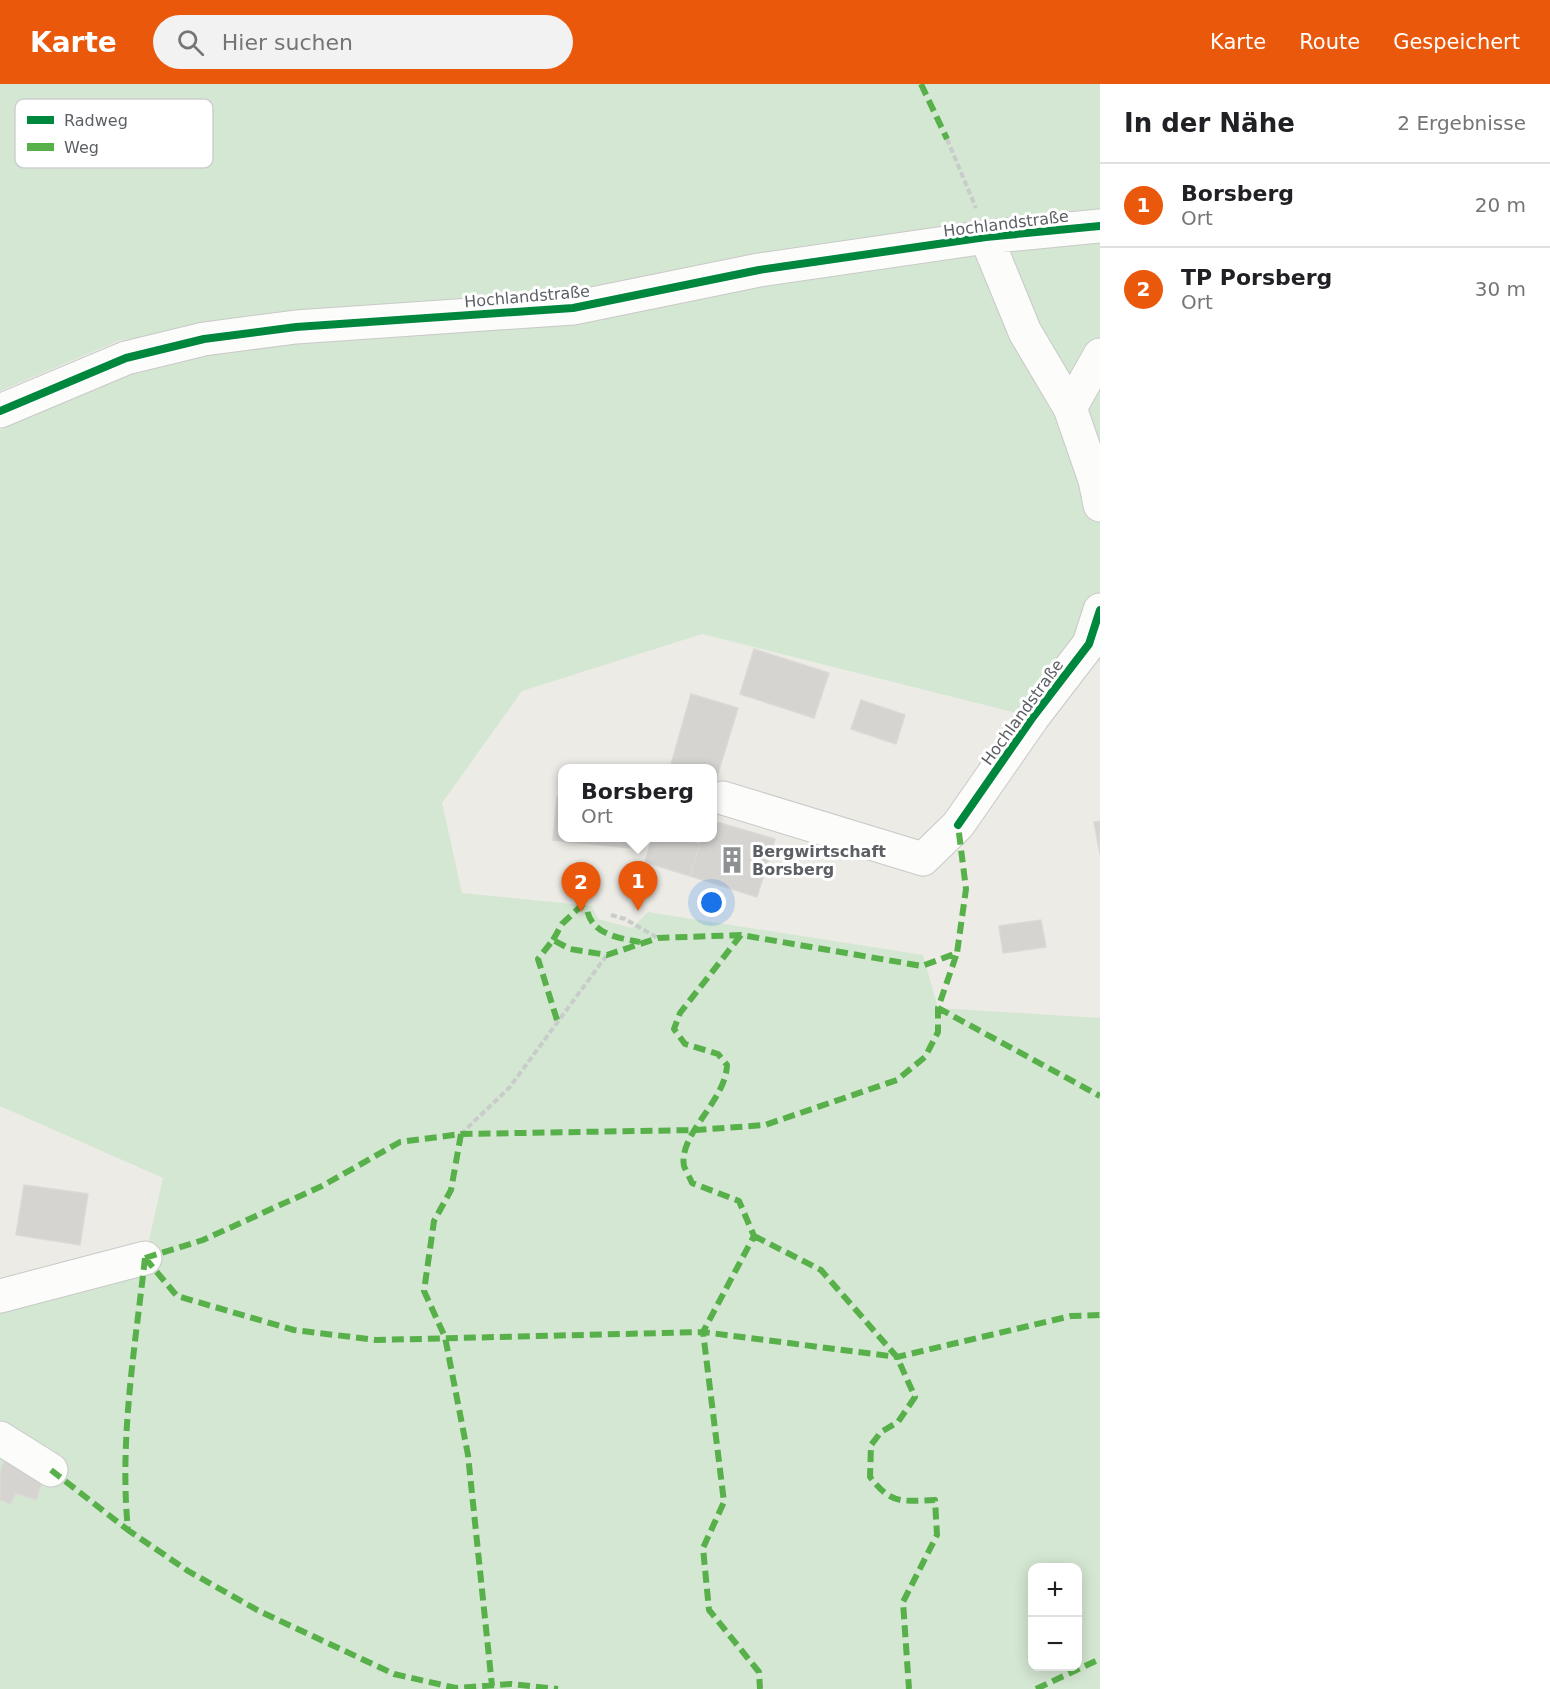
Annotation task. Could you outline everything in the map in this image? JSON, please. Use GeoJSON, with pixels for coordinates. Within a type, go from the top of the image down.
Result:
{"type":"FeatureCollection","features":[{"type":"Feature","properties":{"kind":"street","name":"Hochlandstraße"},"geometry":{"type":"LineString","coordinates":[[0,411],[126,358],[204,339],[285,328],[573,308],[759,270],[986,237],[1100,226]]}},
{"type":"Feature","properties":{"kind":"street","name":"Hochlandstraße"},"geometry":{"type":"LineString","coordinates":[[986,237],[1025,332],[1070,408],[1095,480],[1100,505]]}},
{"type":"Feature","properties":{"kind":"street"},"geometry":{"type":"LineString","coordinates":[[1070,408],[1100,355]]}},
{"type":"Feature","properties":{"kind":"street","name":"Hochlandstraße"},"geometry":{"type":"LineString","coordinates":[[723,798],[923,859],[958,825],[1033,717],[1089,644],[1100,610]]}},
{"type":"Feature","properties":{"kind":"street"},"geometry":{"type":"LineString","coordinates":[[0,1296],[145,1258]]}},
{"type":"Feature","properties":{"kind":"street"},"geometry":{"type":"LineString","coordinates":[[0,1438],[51,1470]]}},
{"type":"Feature","properties":{"kind":"path"},"geometry":{"type":"LineString","coordinates":[[946,139],[966,181],[986,237]]}},
{"type":"Feature","properties":{"kind":"path"},"geometry":{"type":"LineString","coordinates":[[610,915],[636,925],[658,938]]}},
{"type":"Feature","properties":{"kind":"path"},"geometry":{"type":"LineString","coordinates":[[461,1134],[509,1088],[607,955]]}},
{"type":"Feature","properties":{"kind":"green space"},"geometry":{"type":"Polygon","coordinates":[[[0,84],[1100,84],[1100,211],[713,264],[534,297],[256,318],[118,341],[0,391],[0,84]]]}},
{"type":"Feature","properties":{"kind":"green space"},"geometry":{"type":"Polygon","coordinates":[[[1100,241],[1100,663],[1089,645],[1033,717],[702,634],[522,691],[442,803],[462,893],[592,906],[598,919],[632,928],[648,912],[923,955],[938,1008],[1100,1018],[1100,1689],[0,1689],[0,1296],[145,1258],[163,1178],[0,1106],[0,430],[130,371],[252,347],[757,285],[1019,247],[1100,241]]]}},
{"type":"Feature","properties":{"kind":"building"},"geometry":{"type":"Polygon","coordinates":[[[754,649],[829,673],[814,718],[740,694],[754,649]]]}},
{"type":"Feature","properties":{"kind":"building"},"geometry":{"type":"Polygon","coordinates":[[[691,694],[738,708],[717,777],[717,764],[671,764],[691,694]]]}},
{"type":"Feature","properties":{"kind":"building"},"geometry":{"type":"Polygon","coordinates":[[[861,700],[905,715],[896,744],[851,729],[861,700]]]}},
{"type":"Feature","properties":{"kind":"building"},"geometry":{"type":"Polygon","coordinates":[[[557,797],[558,841],[553,840],[557,797]]]}},
{"type":"Feature","properties":{"kind":"building"},"geometry":{"type":"Polygon","coordinates":[[[1100,821],[1100,854],[1094,822],[1100,821]]]}},
{"type":"Feature","properties":{"kind":"building","name":"Bergwirtschaft Borsberg"},"geometry":{"type":"Polygon","coordinates":[[[717,822],[775,839],[757,897],[690,876],[701,842],[717,842],[717,822]]]}},
{"type":"Feature","properties":{"kind":"building"},"geometry":{"type":"Polygon","coordinates":[[[572,842],[631,842],[630,848],[572,842]]]}},
{"type":"Feature","properties":{"kind":"building"},"geometry":{"type":"Polygon","coordinates":[[[651,842],[700,844],[690,876],[645,862],[651,842]]]}},
{"type":"Feature","properties":{"kind":"building"},"geometry":{"type":"Polygon","coordinates":[[[1041,920],[1046,947],[1003,953],[999,926],[1041,920]]]}},
{"type":"Feature","properties":{"kind":"building"},"geometry":{"type":"Polygon","coordinates":[[[24,1185],[88,1194],[80,1245],[16,1235],[24,1185]]]}},
{"type":"Feature","properties":{"kind":"building"},"geometry":{"type":"Polygon","coordinates":[[[5,1458],[46,1472],[36,1500],[15,1493],[11,1504],[0,1500],[0,1473],[5,1458]]]}},
{"type":"Feature","properties":{"kind":"marked path"},"geometry":{"type":"LineString","coordinates":[[921,84],[947,139]]}},
{"type":"Feature","properties":{"kind":"marked path"},"geometry":{"type":"LineString","coordinates":[[557,1020],[538,959],[553,940],[570,949],[607,955],[658,938],[741,935],[922,966],[957,953],[966,889],[958,825]]}},
{"type":"Feature","properties":{"kind":"marked path"},"geometry":{"type":"LineString","coordinates":[[553,940],[562,924],[581,906],[587,909],[594,924],[600,929],[615,936],[640,942]]}},
{"type":"Feature","properties":{"kind":"marked path"},"geometry":{"type":"LineString","coordinates":[[741,935],[680,1013],[674,1029],[685,1044],[718,1054],[727,1065],[725,1078],[719,1091],[688,1142],[684,1154],[684,1166],[692,1183],[739,1201],[754,1236],[703,1332],[724,1502],[703,1548],[709,1610],[759,1672],[760,1689]]}},
{"type":"Feature","properties":{"kind":"marked path"},"geometry":{"type":"LineString","coordinates":[[145,1258],[203,1240],[322,1186],[400,1142],[461,1134],[697,1130],[765,1125],[897,1080],[925,1057],[938,1032],[938,1008],[957,953]]}},
{"type":"Feature","properties":{"kind":"marked path"},"geometry":{"type":"LineString","coordinates":[[938,1008],[1100,1096]]}},
{"type":"Feature","properties":{"kind":"marked path"},"geometry":{"type":"LineString","coordinates":[[461,1134],[451,1190],[434,1221],[424,1291],[445,1337],[468,1455],[492,1686]]}},
{"type":"Feature","properties":{"kind":"marked path"},"geometry":{"type":"LineString","coordinates":[[754,1236],[821,1270],[897,1357],[915,1397],[898,1422],[881,1432],[871,1445],[870,1477],[891,1497],[905,1501],[935,1500],[937,1535],[903,1602],[909,1689]]}},
{"type":"Feature","properties":{"kind":"marked path"},"geometry":{"type":"LineString","coordinates":[[145,1258],[177,1296],[294,1330],[376,1340],[703,1332],[897,1357],[1071,1316],[1100,1315]]}},
{"type":"Feature","properties":{"kind":"marked path"},"geometry":{"type":"LineString","coordinates":[[145,1258],[127,1428],[125,1462],[128,1530],[188,1571],[259,1611],[394,1674],[456,1688],[511,1684],[558,1689]]}},
{"type":"Feature","properties":{"kind":"marked path"},"geometry":{"type":"LineString","coordinates":[[51,1470],[128,1530]]}},
{"type":"Feature","properties":{"kind":"marked path"},"geometry":{"type":"LineString","coordinates":[[1036,1689],[1100,1659]]}},
{"type":"Feature","properties":{"kind":"cycle path"},"geometry":{"type":"LineString","coordinates":[[0,411],[126,358],[204,339],[296,327],[573,308],[759,270],[986,237],[1100,226]]}},
{"type":"Feature","properties":{"kind":"cycle path"},"geometry":{"type":"LineString","coordinates":[[958,825],[1033,717],[1089,644],[1100,610]]}},
{"type":"Feature","properties":{"kind":"place","name":"Bergwirtschaft Borsberg"},"geometry":{"type":"Point","coordinates":[732,860]}},
{"type":"Feature","properties":{"kind":"place","name":"Borsberg"},"geometry":{"type":"Point","coordinates":[638,911]}},
{"type":"Feature","properties":{"kind":"place","name":"TP Porsberg"},"geometry":{"type":"Point","coordinates":[581,912]}}]}
